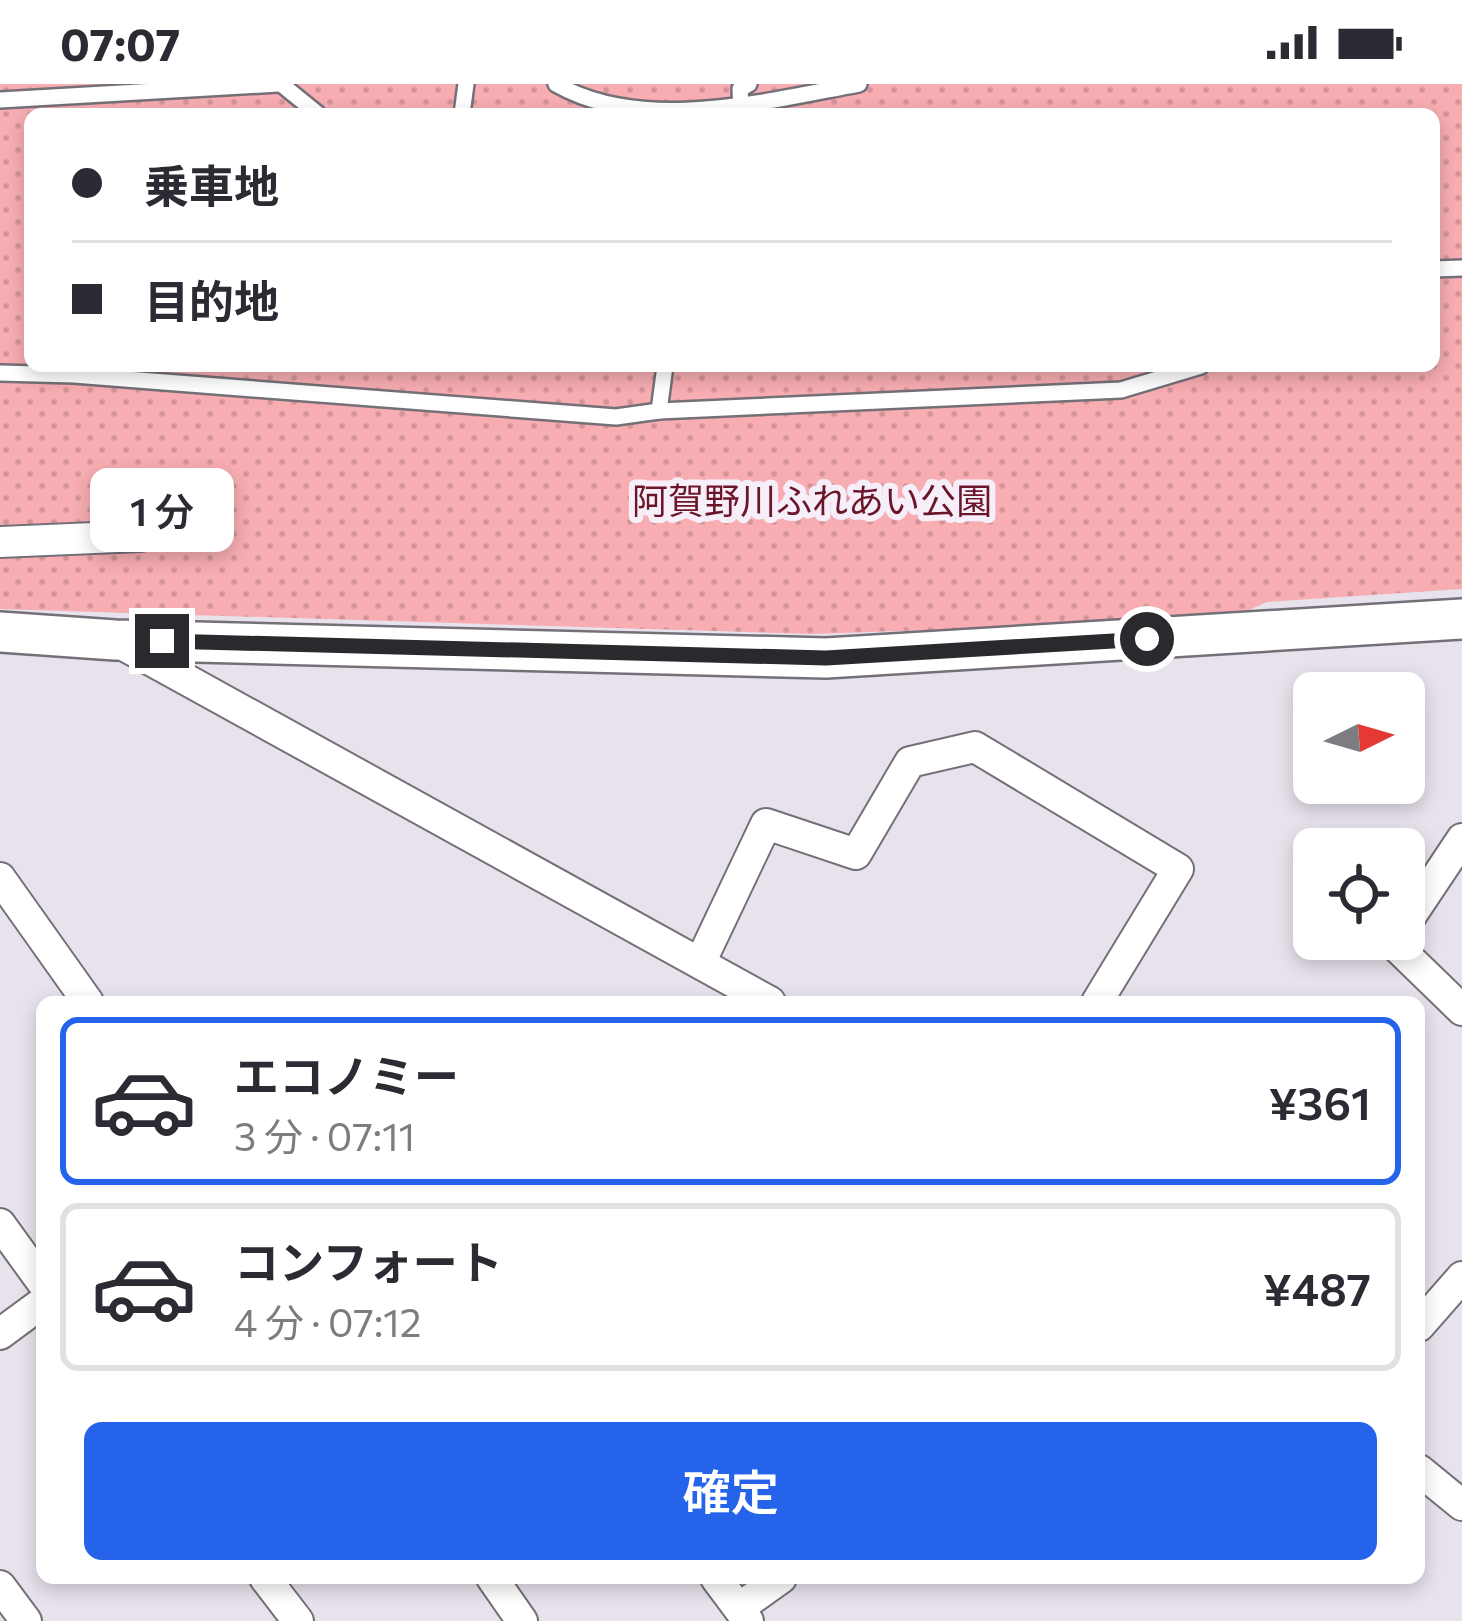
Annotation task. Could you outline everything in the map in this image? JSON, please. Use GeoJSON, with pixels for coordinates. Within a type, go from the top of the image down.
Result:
{"type":"FeatureCollection","features":[{"type":"Feature","properties":{"kind":"street"},"geometry":{"type":"LineString","coordinates":[[0,542],[141,536],[148,501]]}},
{"type":"Feature","properties":{"kind":"street"},"geometry":{"type":"LineString","coordinates":[[0,632],[115,640],[826,658],[1462,619]]}},
{"type":"Feature","properties":{"kind":"street"},"geometry":{"type":"LineString","coordinates":[[115,640],[759,996]]}},
{"type":"Feature","properties":{"kind":"street"},"geometry":{"type":"LineString","coordinates":[[700,963],[766,824],[856,854],[910,762],[975,747],[1178,869],[1101,996]]}},
{"type":"Feature","properties":{"kind":"street"},"geometry":{"type":"LineString","coordinates":[[1425,894],[1462,838]]}},
{"type":"Feature","properties":{"kind":"street"},"geometry":{"type":"LineString","coordinates":[[0,878],[84,996]]}},
{"type":"Feature","properties":{"kind":"street"},"geometry":{"type":"LineString","coordinates":[[1411,960],[1462,1010]]}},
{"type":"Feature","properties":{"kind":"street"},"geometry":{"type":"LineString","coordinates":[[0,1224],[36,1274]]}},
{"type":"Feature","properties":{"kind":"street"},"geometry":{"type":"LineString","coordinates":[[1425,1319],[1462,1277]]}},
{"type":"Feature","properties":{"kind":"street"},"geometry":{"type":"LineString","coordinates":[[0,1334],[36,1307]]}},
{"type":"Feature","properties":{"kind":"street"},"geometry":{"type":"LineString","coordinates":[[1425,1475],[1462,1505]]}},
{"type":"Feature","properties":{"kind":"street"},"geometry":{"type":"LineString","coordinates":[[270,1584],[298,1621]]}},
{"type":"Feature","properties":{"kind":"street"},"geometry":{"type":"LineString","coordinates":[[496,1584],[522,1621]]}},
{"type":"Feature","properties":{"kind":"street"},"geometry":{"type":"LineString","coordinates":[[721,1584],[744,1614],[775,1584]]}},
{"type":"Feature","properties":{"kind":"street"},"geometry":{"type":"LineString","coordinates":[[0,1586],[26,1621]]}},
{"type":"Feature","properties":{"kind":"lane"},"geometry":{"type":"LineString","coordinates":[[0,100],[279,84],[310,108]]}},
{"type":"Feature","properties":{"kind":"lane"},"geometry":{"type":"LineString","coordinates":[[556,84],[570,92],[636,108]]}},
{"type":"Feature","properties":{"kind":"lane"},"geometry":{"type":"LineString","coordinates":[[750,108],[859,84]]}},
{"type":"Feature","properties":{"kind":"lane"},"geometry":{"type":"LineString","coordinates":[[659,411],[664,372]]}},
{"type":"Feature","properties":{"kind":"lane"},"geometry":{"type":"LineString","coordinates":[[0,373],[74,374],[616,417],[659,411],[1121,390],[1181,372]]}},
{"type":"Feature","properties":{"kind":"green space","name":"阿賀野川ふれあい公園"},"geometry":{"type":"Polygon","coordinates":[[[0,84],[1462,84],[1462,589],[1267,602],[1226,620],[811,634],[0,609],[0,84]]]}},
{"type":"Feature","properties":{"kind":"route"},"geometry":{"type":"LineString","coordinates":[[162,641],[826,658],[1147,639]]}}]}
